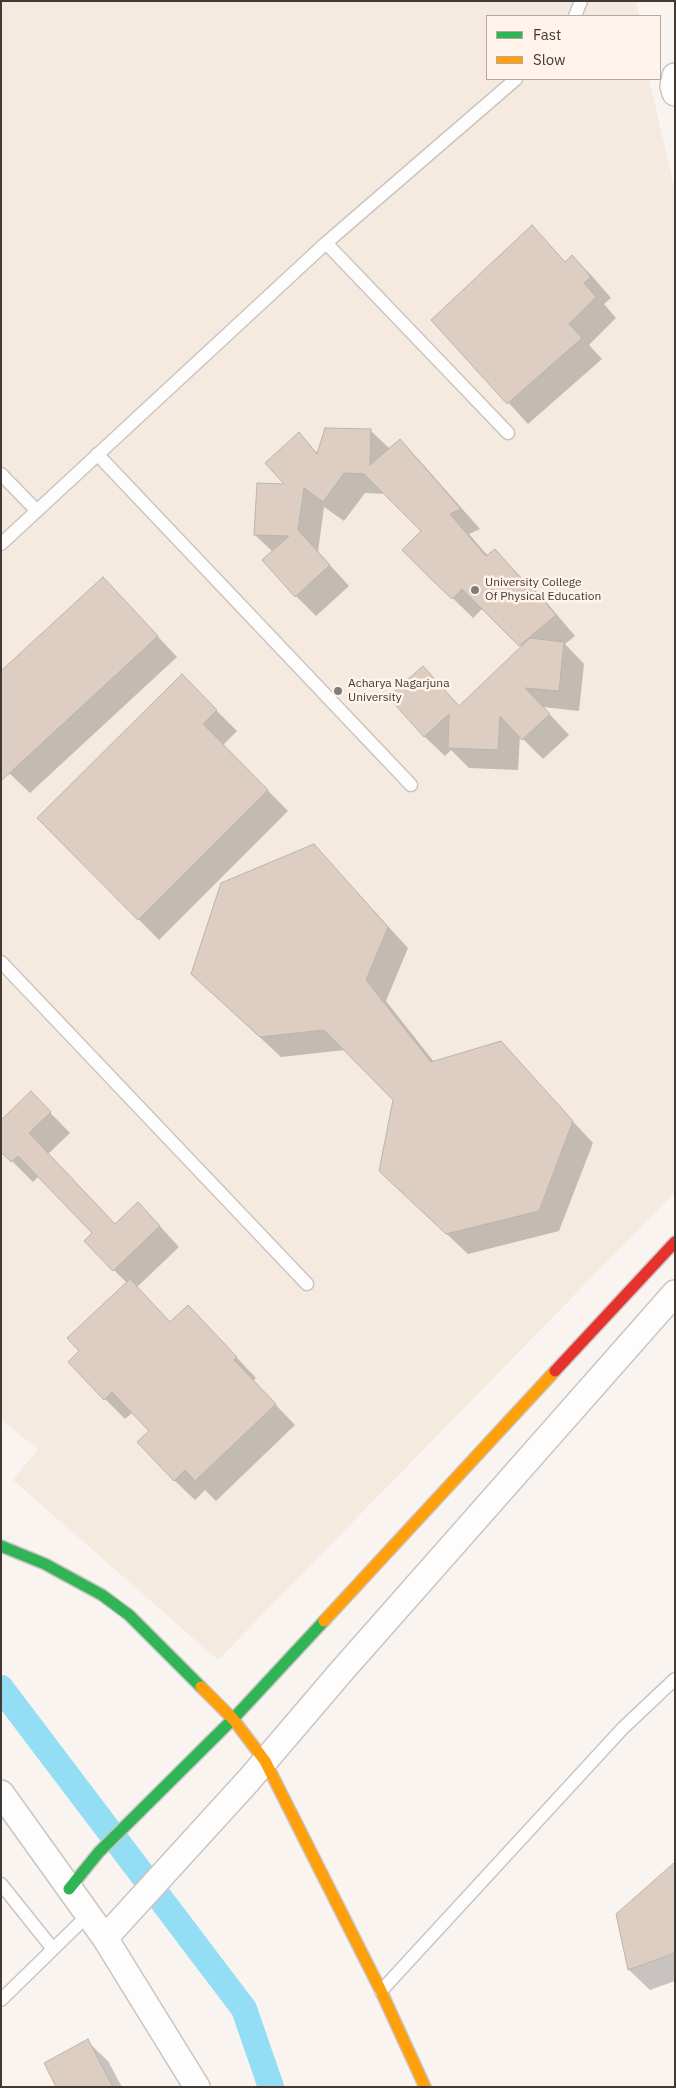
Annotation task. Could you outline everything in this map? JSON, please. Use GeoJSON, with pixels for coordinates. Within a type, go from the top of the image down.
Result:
{"type":"FeatureCollection","features":[{"type":"Feature","properties":{"kind":"street"},"geometry":{"type":"LineString","coordinates":[[675,76],[672,86],[675,93]]}},
{"type":"Feature","properties":{"kind":"street"},"geometry":{"type":"LineString","coordinates":[[69,1888],[99,1852],[233,1720],[675,1242]]}},
{"type":"Feature","properties":{"kind":"street"},"geometry":{"type":"LineString","coordinates":[[105,1938],[248,1781],[507,1481],[675,1293]]}},
{"type":"Feature","properties":{"kind":"street"},"geometry":{"type":"LineString","coordinates":[[1,1546],[45,1564],[102,1595],[129,1615],[233,1720],[265,1761],[381,1991],[425,2087]]}},
{"type":"Feature","properties":{"kind":"street"},"geometry":{"type":"LineString","coordinates":[[1,1793],[105,1938],[197,2087]]}},
{"type":"Feature","properties":{"kind":"lane"},"geometry":{"type":"LineString","coordinates":[[575,15],[581,1]]}},
{"type":"Feature","properties":{"kind":"lane"},"geometry":{"type":"LineString","coordinates":[[1,544],[326,243],[515,80]]}},
{"type":"Feature","properties":{"kind":"lane"},"geometry":{"type":"LineString","coordinates":[[326,243],[508,433]]}},
{"type":"Feature","properties":{"kind":"lane"},"geometry":{"type":"LineString","coordinates":[[98,454],[411,785]]}},
{"type":"Feature","properties":{"kind":"lane"},"geometry":{"type":"LineString","coordinates":[[1,474],[37,511]]}},
{"type":"Feature","properties":{"kind":"lane"},"geometry":{"type":"LineString","coordinates":[[1,962],[307,1284]]}},
{"type":"Feature","properties":{"kind":"lane"},"geometry":{"type":"LineString","coordinates":[[381,1991],[623,1728],[675,1679]]}},
{"type":"Feature","properties":{"kind":"lane"},"geometry":{"type":"LineString","coordinates":[[1,1884],[53,1949]]}},
{"type":"Feature","properties":{"kind":"lane"},"geometry":{"type":"LineString","coordinates":[[1,2000],[88,1914]]}},
{"type":"Feature","properties":{"kind":"shaded area","name":"Acharya Nagarjuna University"},"geometry":{"type":"Polygon","coordinates":[[[1,1],[637,1],[639,15],[486,15],[486,80],[649,80],[675,190],[675,1192],[218,1660],[13,1480],[38,1449],[1,1420],[1,1]]]}},
{"type":"Feature","properties":{"kind":"building"},"geometry":{"type":"Polygon","coordinates":[[[532,225],[565,262],[572,255],[591,277],[584,283],[596,297],[569,324],[582,338],[507,404],[431,320],[532,225]]]}},
{"type":"Feature","properties":{"kind":"building","name":"University College Of Physical Education"},"geometry":{"type":"Polygon","coordinates":[[[325,428],[371,429],[370,465],[400,439],[461,509],[450,514],[486,556],[495,549],[525,583],[527,581],[556,615],[519,646],[462,589],[452,599],[402,550],[421,531],[364,474],[344,473],[323,502],[304,488],[298,530],[330,565],[295,597],[262,560],[289,536],[254,535],[257,483],[284,484],[265,463],[299,432],[317,454],[325,428]]]}},
{"type":"Feature","properties":{"kind":"building"},"geometry":{"type":"Polygon","coordinates":[[[103,577],[158,636],[1,781],[1,671],[103,577]]]}},
{"type":"Feature","properties":{"kind":"building"},"geometry":{"type":"Polygon","coordinates":[[[530,638],[564,642],[559,691],[525,688],[550,714],[522,740],[500,716],[498,750],[448,748],[449,714],[424,737],[388,697],[423,666],[459,706],[530,638]]]}},
{"type":"Feature","properties":{"kind":"building"},"geometry":{"type":"Polygon","coordinates":[[[182,674],[217,710],[203,724],[268,790],[138,920],[37,818],[182,674]]]}},
{"type":"Feature","properties":{"kind":"building"},"geometry":{"type":"Polygon","coordinates":[[[314,844],[388,927],[366,980],[431,1062],[501,1041],[573,1121],[539,1211],[446,1234],[379,1171],[393,1100],[324,1030],[260,1037],[191,974],[221,883],[314,844]]]}},
{"type":"Feature","properties":{"kind":"building"},"geometry":{"type":"Polygon","coordinates":[[[31,1091],[51,1112],[29,1133],[115,1224],[138,1202],[160,1226],[113,1271],[84,1241],[92,1233],[18,1156],[11,1162],[1,1152],[1,1120],[31,1091]]]}},
{"type":"Feature","properties":{"kind":"building"},"geometry":{"type":"Polygon","coordinates":[[[130,1279],[170,1322],[188,1305],[237,1357],[234,1360],[276,1404],[195,1481],[185,1470],[174,1481],[137,1442],[149,1431],[112,1392],[104,1400],[68,1362],[79,1351],[67,1338],[130,1279]]]}},
{"type":"Feature","properties":{"kind":"building"},"geometry":{"type":"Polygon","coordinates":[[[675,1862],[675,1953],[628,1970],[616,1914],[675,1862]]]}},
{"type":"Feature","properties":{"kind":"building"},"geometry":{"type":"Polygon","coordinates":[[[88,2039],[113,2087],[56,2087],[44,2063],[88,2039]]]}},
{"type":"Feature","properties":{"kind":"waterway"},"geometry":{"type":"LineString","coordinates":[[1,1688],[244,2009],[271,2087]]}},
{"type":"Feature","properties":{"kind":"traffic: fast"},"geometry":{"type":"LineString","coordinates":[[1,1546],[45,1564],[102,1595],[129,1615],[201,1687]]}},
{"type":"Feature","properties":{"kind":"traffic: fast"},"geometry":{"type":"LineString","coordinates":[[69,1889],[99,1852],[233,1719],[324,1621]]}},
{"type":"Feature","properties":{"kind":"traffic: slow"},"geometry":{"type":"LineString","coordinates":[[324,1621],[555,1371]]}},
{"type":"Feature","properties":{"kind":"traffic: slow"},"geometry":{"type":"LineString","coordinates":[[201,1687],[233,1719],[265,1761],[381,1991],[425,2087]]}},
{"type":"Feature","properties":{"kind":"traffic: jam"},"geometry":{"type":"LineString","coordinates":[[555,1371],[675,1242]]}},
{"type":"Feature","properties":{"kind":"place","name":"University College Of Physical Education"},"geometry":{"type":"Point","coordinates":[475,590]}},
{"type":"Feature","properties":{"kind":"place","name":"Acharya Nagarjuna University"},"geometry":{"type":"Point","coordinates":[338,691]}}]}
